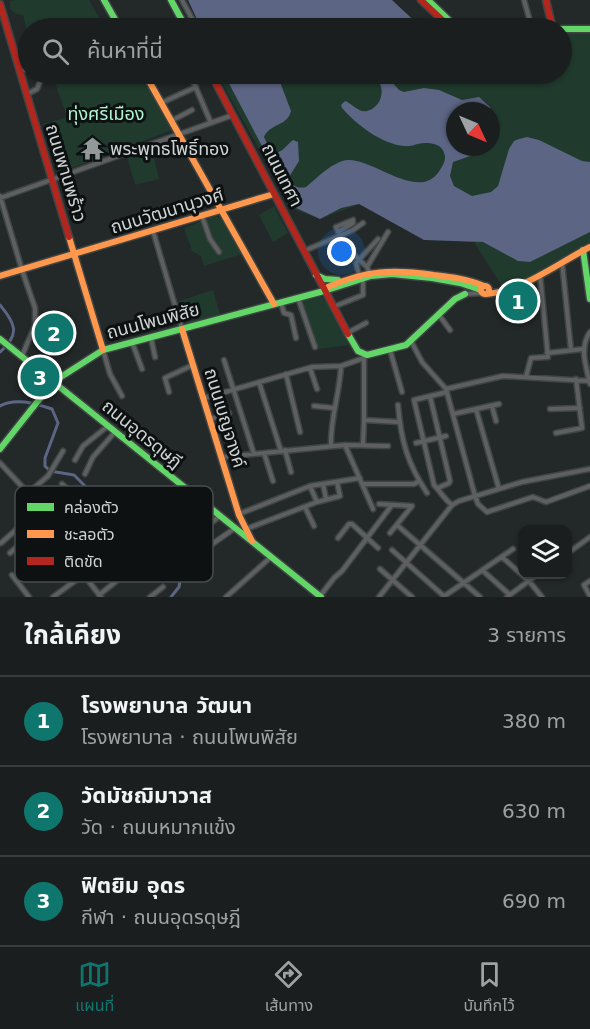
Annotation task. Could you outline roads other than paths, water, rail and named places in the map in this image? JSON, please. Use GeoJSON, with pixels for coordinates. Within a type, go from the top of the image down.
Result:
{"type":"FeatureCollection","features":[{"type":"Feature","properties":{"kind":"street"},"geometry":{"type":"LineString","coordinates":[[104,0],[114,18]]}},
{"type":"Feature","properties":{"kind":"street"},"geometry":{"type":"LineString","coordinates":[[171,0],[181,18]]}},
{"type":"Feature","properties":{"kind":"street"},"geometry":{"type":"LineString","coordinates":[[182,0],[192,18]]}},
{"type":"Feature","properties":{"kind":"street"},"geometry":{"type":"LineString","coordinates":[[421,0],[440,18]]}},
{"type":"Feature","properties":{"kind":"street"},"geometry":{"type":"LineString","coordinates":[[428,0],[447,18]]}},
{"type":"Feature","properties":{"kind":"street"},"geometry":{"type":"LineString","coordinates":[[524,0],[529,18]]}},
{"type":"Feature","properties":{"kind":"street"},"geometry":{"type":"LineString","coordinates":[[546,0],[553,18]]}},
{"type":"Feature","properties":{"kind":"street","name":"ถนนพานพร้าว"},"geometry":{"type":"LineString","coordinates":[[1,8],[18,64]]}},
{"type":"Feature","properties":{"kind":"street"},"geometry":{"type":"LineString","coordinates":[[572,28],[590,29]]}},
{"type":"Feature","properties":{"kind":"street","name":"ถนนพานพร้าว"},"geometry":{"type":"LineString","coordinates":[[24,84],[103,350]]}},
{"type":"Feature","properties":{"kind":"street"},"geometry":{"type":"LineString","coordinates":[[27,93],[39,87],[40,84]]}},
{"type":"Feature","properties":{"kind":"street"},"geometry":{"type":"LineString","coordinates":[[151,84],[274,304]]}},
{"type":"Feature","properties":{"kind":"street"},"geometry":{"type":"LineString","coordinates":[[194,84],[211,123]]}},
{"type":"Feature","properties":{"kind":"street","name":"ถนนเทศา"},"geometry":{"type":"LineString","coordinates":[[217,84],[347,333],[358,351],[364,356]]}},
{"type":"Feature","properties":{"kind":"street"},"geometry":{"type":"LineString","coordinates":[[161,103],[195,87]]}},
{"type":"Feature","properties":{"kind":"street"},"geometry":{"type":"LineString","coordinates":[[171,121],[192,110]]}},
{"type":"Feature","properties":{"kind":"street"},"geometry":{"type":"LineString","coordinates":[[22,356],[35,324],[36,313],[0,197],[234,115]]}},
{"type":"Feature","properties":{"kind":"street","name":"ถนนวัฒนานุวงศ์"},"geometry":{"type":"LineString","coordinates":[[0,276],[274,194]]}},
{"type":"Feature","properties":{"kind":"street"},"geometry":{"type":"LineString","coordinates":[[201,216],[210,239],[219,252]]}},
{"type":"Feature","properties":{"kind":"street"},"geometry":{"type":"LineString","coordinates":[[304,251],[363,224]]}},
{"type":"Feature","properties":{"kind":"street"},"geometry":{"type":"LineString","coordinates":[[153,231],[182,329]]}},
{"type":"Feature","properties":{"kind":"street"},"geometry":{"type":"LineString","coordinates":[[340,242],[368,270],[388,232]]}},
{"type":"Feature","properties":{"kind":"street"},"geometry":{"type":"LineString","coordinates":[[332,305],[363,295],[361,276],[356,265],[378,239]]}},
{"type":"Feature","properties":{"kind":"street"},"geometry":{"type":"LineString","coordinates":[[586,249],[590,299]]}},
{"type":"Feature","properties":{"kind":"street","name":"ถนนโพนพิสัย"},"geometry":{"type":"LineString","coordinates":[[361,276],[368,270],[412,271],[462,279],[493,295],[586,249]]}},
{"type":"Feature","properties":{"kind":"street"},"geometry":{"type":"LineString","coordinates":[[562,261],[571,350]]}},
{"type":"Feature","properties":{"kind":"street"},"geometry":{"type":"LineString","coordinates":[[526,377],[531,359],[547,358],[540,273]]}},
{"type":"Feature","properties":{"kind":"street","name":"ถนนโพนพิสัย"},"geometry":{"type":"LineString","coordinates":[[0,449],[53,382],[103,350],[316,293],[361,276],[392,274],[432,278],[469,290],[484,290]]}},
{"type":"Feature","properties":{"kind":"street"},"geometry":{"type":"LineString","coordinates":[[316,275],[342,282]]}},
{"type":"Feature","properties":{"kind":"street"},"geometry":{"type":"LineString","coordinates":[[332,305],[336,289],[342,282]]}},
{"type":"Feature","properties":{"kind":"street"},"geometry":{"type":"LineString","coordinates":[[204,398],[310,368],[341,366],[364,356],[390,350],[411,341],[455,299],[469,290]]}},
{"type":"Feature","properties":{"kind":"street"},"geometry":{"type":"LineString","coordinates":[[298,298],[315,347]]}},
{"type":"Feature","properties":{"kind":"street"},"geometry":{"type":"LineString","coordinates":[[281,302],[284,313],[291,315],[296,338]]}},
{"type":"Feature","properties":{"kind":"street"},"geometry":{"type":"LineString","coordinates":[[439,315],[450,330]]}},
{"type":"Feature","properties":{"kind":"street"},"geometry":{"type":"LineString","coordinates":[[347,333],[366,323]]}},
{"type":"Feature","properties":{"kind":"street","name":"ถนนเบญจางค์"},"geometry":{"type":"LineString","coordinates":[[182,329],[239,515],[252,542]]}},
{"type":"Feature","properties":{"kind":"street"},"geometry":{"type":"LineString","coordinates":[[452,506],[442,497],[434,484],[414,400],[503,376],[590,382],[584,361],[584,349],[590,332]]}},
{"type":"Feature","properties":{"kind":"street"},"geometry":{"type":"LineString","coordinates":[[151,337],[155,357]]}},
{"type":"Feature","properties":{"kind":"street","name":"ถนนอุดรดุษฎี"},"geometry":{"type":"LineString","coordinates":[[1,340],[182,486]]}},
{"type":"Feature","properties":{"kind":"street"},"geometry":{"type":"LineString","coordinates":[[411,341],[422,362],[447,390],[478,504],[490,512],[533,497],[546,502],[590,486]]}},
{"type":"Feature","properties":{"kind":"street"},"geometry":{"type":"LineString","coordinates":[[132,342],[142,369]]}},
{"type":"Feature","properties":{"kind":"street"},"geometry":{"type":"LineString","coordinates":[[547,353],[584,349]]}},
{"type":"Feature","properties":{"kind":"street"},"geometry":{"type":"LineString","coordinates":[[103,350],[110,374],[122,396]]}},
{"type":"Feature","properties":{"kind":"street"},"geometry":{"type":"LineString","coordinates":[[390,350],[402,392]]}},
{"type":"Feature","properties":{"kind":"street"},"geometry":{"type":"LineString","coordinates":[[363,445],[364,356]]}},
{"type":"Feature","properties":{"kind":"street"},"geometry":{"type":"LineString","coordinates":[[224,360],[254,454]]}},
{"type":"Feature","properties":{"kind":"street"},"geometry":{"type":"LineString","coordinates":[[169,392],[165,378],[193,365]]}},
{"type":"Feature","properties":{"kind":"street"},"geometry":{"type":"LineString","coordinates":[[331,446],[331,429],[340,384],[341,366]]}},
{"type":"Feature","properties":{"kind":"street"},"geometry":{"type":"LineString","coordinates":[[310,368],[317,389]]}},
{"type":"Feature","properties":{"kind":"street"},"geometry":{"type":"LineString","coordinates":[[286,374],[300,432]]}},
{"type":"Feature","properties":{"kind":"street"},"geometry":{"type":"LineString","coordinates":[[556,433],[582,428],[576,380]]}},
{"type":"Feature","properties":{"kind":"street"},"geometry":{"type":"LineString","coordinates":[[259,382],[291,472]]}},
{"type":"Feature","properties":{"kind":"street"},"geometry":{"type":"LineString","coordinates":[[430,396],[450,481],[438,488]]}},
{"type":"Feature","properties":{"kind":"street"},"geometry":{"type":"LineString","coordinates":[[453,414],[499,404]]}},
{"type":"Feature","properties":{"kind":"street"},"geometry":{"type":"LineString","coordinates":[[398,405],[399,422],[406,453],[427,493]]}},
{"type":"Feature","properties":{"kind":"street"},"geometry":{"type":"LineString","coordinates":[[314,406],[334,408]]}},
{"type":"Feature","properties":{"kind":"street"},"geometry":{"type":"LineString","coordinates":[[492,406],[496,421]]}},
{"type":"Feature","properties":{"kind":"street"},"geometry":{"type":"LineString","coordinates":[[550,410],[580,408]]}},
{"type":"Feature","properties":{"kind":"street"},"geometry":{"type":"LineString","coordinates":[[476,409],[498,489]]}},
{"type":"Feature","properties":{"kind":"street"},"geometry":{"type":"LineString","coordinates":[[210,419],[229,413]]}},
{"type":"Feature","properties":{"kind":"street"},"geometry":{"type":"LineString","coordinates":[[364,420],[399,422]]}},
{"type":"Feature","properties":{"kind":"street"},"geometry":{"type":"LineString","coordinates":[[75,460],[83,446],[108,426]]}},
{"type":"Feature","properties":{"kind":"street"},"geometry":{"type":"LineString","coordinates":[[86,474],[93,458],[115,432]]}},
{"type":"Feature","properties":{"kind":"street"},"geometry":{"type":"LineString","coordinates":[[416,443],[446,436]]}},
{"type":"Feature","properties":{"kind":"street"},"geometry":{"type":"LineString","coordinates":[[223,457],[345,445],[388,446]]}},
{"type":"Feature","properties":{"kind":"street"},"geometry":{"type":"LineString","coordinates":[[345,445],[373,509]]}},
{"type":"Feature","properties":{"kind":"street"},"geometry":{"type":"LineString","coordinates":[[36,486],[51,470],[63,451]]}},
{"type":"Feature","properties":{"kind":"street"},"geometry":{"type":"LineString","coordinates":[[264,453],[273,481]]}},
{"type":"Feature","properties":{"kind":"street"},"geometry":{"type":"LineString","coordinates":[[0,463],[21,486]]}},
{"type":"Feature","properties":{"kind":"street"},"geometry":{"type":"LineString","coordinates":[[379,597],[452,506],[459,501],[522,482],[590,469]]}},
{"type":"Feature","properties":{"kind":"street"},"geometry":{"type":"LineString","coordinates":[[213,543],[235,528],[240,522],[239,515],[310,486],[360,478]]}},
{"type":"Feature","properties":{"kind":"street"},"geometry":{"type":"LineString","coordinates":[[362,483],[414,484],[419,481]]}},
{"type":"Feature","properties":{"kind":"street"},"geometry":{"type":"LineString","coordinates":[[245,529],[317,502],[340,496],[337,482]]}},
{"type":"Feature","properties":{"kind":"street"},"geometry":{"type":"LineString","coordinates":[[323,484],[326,500]]}},
{"type":"Feature","properties":{"kind":"street"},"geometry":{"type":"LineString","coordinates":[[310,486],[317,502]]}},
{"type":"Feature","properties":{"kind":"street"},"geometry":{"type":"LineString","coordinates":[[379,504],[412,506],[390,533]]}},
{"type":"Feature","properties":{"kind":"street"},"geometry":{"type":"LineString","coordinates":[[321,597],[392,505]]}},
{"type":"Feature","properties":{"kind":"street"},"geometry":{"type":"LineString","coordinates":[[305,507],[314,526]]}},
{"type":"Feature","properties":{"kind":"street","name":"ถนนอุดรดุษฎี"},"geometry":{"type":"LineString","coordinates":[[213,510],[321,597]]}},
{"type":"Feature","properties":{"kind":"street"},"geometry":{"type":"LineString","coordinates":[[213,521],[220,516]]}},
{"type":"Feature","properties":{"kind":"street"},"geometry":{"type":"LineString","coordinates":[[338,538],[349,524],[352,524],[378,548]]}},
{"type":"Feature","properties":{"kind":"street"},"geometry":{"type":"LineString","coordinates":[[397,525],[480,597]]}},
{"type":"Feature","properties":{"kind":"street"},"geometry":{"type":"LineString","coordinates":[[1,543],[15,531]]}},
{"type":"Feature","properties":{"kind":"street"},"geometry":{"type":"LineString","coordinates":[[572,550],[590,537]]}},
{"type":"Feature","properties":{"kind":"street"},"geometry":{"type":"LineString","coordinates":[[10,554],[15,549]]}},
{"type":"Feature","properties":{"kind":"street"},"geometry":{"type":"LineString","coordinates":[[392,550],[445,597],[513,549]]}},
{"type":"Feature","properties":{"kind":"street"},"geometry":{"type":"LineString","coordinates":[[226,597],[271,557]]}},
{"type":"Feature","properties":{"kind":"street"},"geometry":{"type":"LineString","coordinates":[[502,557],[529,581],[542,597]]}},
{"type":"Feature","properties":{"kind":"street"},"geometry":{"type":"LineString","coordinates":[[380,568],[412,597]]}},
{"type":"Feature","properties":{"kind":"street"},"geometry":{"type":"LineString","coordinates":[[482,570],[509,596],[532,579]]}},
{"type":"Feature","properties":{"kind":"street"},"geometry":{"type":"LineString","coordinates":[[12,575],[15,579]]}},
{"type":"Feature","properties":{"kind":"street"},"geometry":{"type":"LineString","coordinates":[[590,581],[584,585],[590,596]]}},
{"type":"Feature","properties":{"kind":"street"},"geometry":{"type":"LineString","coordinates":[[17,582],[29,597]]}},
{"type":"Feature","properties":{"kind":"street"},"geometry":{"type":"LineString","coordinates":[[53,597],[73,582]]}},
{"type":"Feature","properties":{"kind":"street"},"geometry":{"type":"LineString","coordinates":[[89,582],[100,596],[116,582]]}},
{"type":"Feature","properties":{"kind":"street"},"geometry":{"type":"LineString","coordinates":[[150,597],[163,587]]}},
{"type":"Feature","properties":{"kind":"water"},"geometry":{"type":"Polygon","coordinates":[[[188,0],[392,0],[411,18],[196,18],[188,0]]]}},
{"type":"Feature","properties":{"kind":"water"},"geometry":{"type":"Polygon","coordinates":[[[229,84],[281,84],[291,111],[286,120],[266,133],[264,137],[271,152],[275,153],[281,151],[293,140],[298,142],[299,161],[289,177],[293,185],[300,188],[306,187],[331,167],[348,160],[359,161],[409,181],[421,182],[431,179],[440,170],[445,157],[439,146],[425,143],[404,146],[387,141],[362,127],[342,108],[341,105],[345,101],[364,111],[373,108],[381,99],[380,84],[394,84],[404,92],[424,88],[439,90],[462,100],[479,97],[484,102],[446,102],[446,156],[470,156],[453,162],[450,176],[454,186],[472,196],[491,192],[498,186],[509,149],[514,141],[527,137],[539,140],[582,161],[590,162],[590,232],[530,262],[518,261],[483,242],[424,240],[359,204],[341,208],[320,219],[294,207],[229,84]]]}},
{"type":"Feature","properties":{"kind":"waterway"},"geometry":{"type":"LineString","coordinates":[[0,305],[14,329],[11,340],[0,352]]}},
{"type":"Feature","properties":{"kind":"waterway"},"geometry":{"type":"LineString","coordinates":[[0,406],[19,402],[33,403],[52,409],[58,423],[45,458],[45,466],[50,471],[74,475],[85,486]]}},
{"type":"Feature","properties":{"kind":"waterway"},"geometry":{"type":"LineString","coordinates":[[171,597],[179,587],[180,582]]}},
{"type":"Feature","properties":{"kind":"place","name":"พระพุทธโพธิ์ทอง"},"geometry":{"type":"Point","coordinates":[92,149]}},
{"type":"Feature","properties":{"kind":"place","name":"โรงพยาบาล วัฒนา"},"geometry":{"type":"Point","coordinates":[518,301]}},
{"type":"Feature","properties":{"kind":"place","name":"วัดมัชฌิมาวาส"},"geometry":{"type":"Point","coordinates":[54,333]}},
{"type":"Feature","properties":{"kind":"place","name":"ฟิตยิม อุดร"},"geometry":{"type":"Point","coordinates":[40,377]}},
{"type":"Feature","properties":{"kind":"park label","name":"ทุ่งศรีเมือง"},"geometry":{"type":"Point","coordinates":[106,114]}}]}
